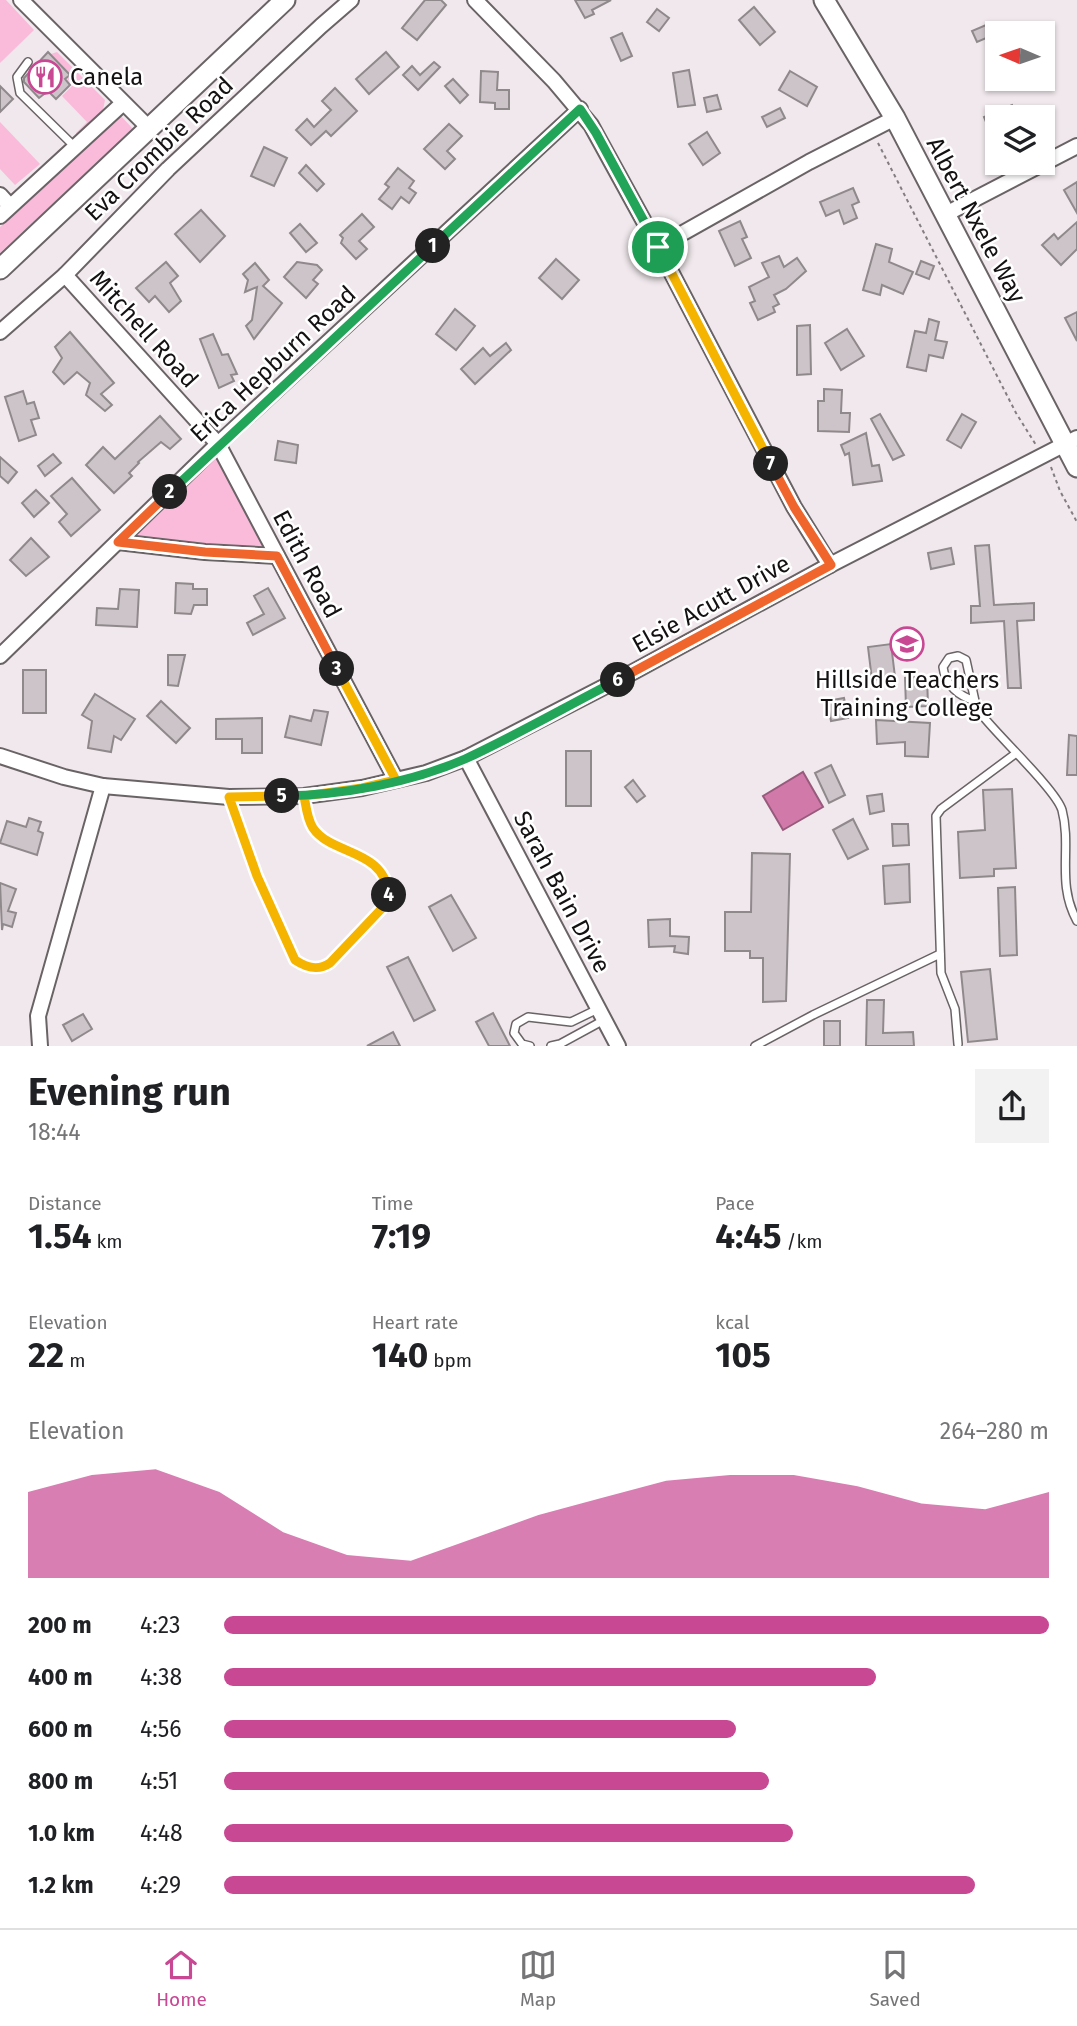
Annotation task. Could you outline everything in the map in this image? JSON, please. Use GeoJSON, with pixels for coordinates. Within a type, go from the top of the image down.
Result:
{"type":"FeatureCollection","features":[{"type":"Feature","properties":{"kind":"main road"},"geometry":{"type":"LineString","coordinates":[[0,269],[285,0]]}},
{"type":"Feature","properties":{"kind":"main road","name":"Albert Nxele Way"},"geometry":{"type":"LineString","coordinates":[[824,0],[895,118],[1071,441],[1077,467]]}},
{"type":"Feature","properties":{"kind":"street"},"geometry":{"type":"LineString","coordinates":[[21,0],[149,129]]}},
{"type":"Feature","properties":{"kind":"street","name":"Eva Crombie Road"},"geometry":{"type":"LineString","coordinates":[[0,332],[65,275],[168,169],[351,0]]}},
{"type":"Feature","properties":{"kind":"street"},"geometry":{"type":"LineString","coordinates":[[475,0],[580,109],[596,133],[794,507],[831,565]]}},
{"type":"Feature","properties":{"kind":"street"},"geometry":{"type":"LineString","coordinates":[[0,195],[5,211],[122,104]]}},
{"type":"Feature","properties":{"kind":"street","name":"Erica Hepburn Road"},"geometry":{"type":"LineString","coordinates":[[0,656],[218,444],[580,109]]}},
{"type":"Feature","properties":{"kind":"street"},"geometry":{"type":"LineString","coordinates":[[658,247],[809,162],[895,118]]}},
{"type":"Feature","properties":{"kind":"street"},"geometry":{"type":"LineString","coordinates":[[946,214],[1077,146]]}},
{"type":"Feature","properties":{"kind":"street","name":"Mitchell Road"},"geometry":{"type":"LineString","coordinates":[[65,275],[218,444]]}},
{"type":"Feature","properties":{"kind":"street","name":"Elsie Acutt Drive"},"geometry":{"type":"LineString","coordinates":[[0,756],[64,777],[103,786],[229,797],[304,796],[362,788],[426,773],[466,758],[1071,441]]}},
{"type":"Feature","properties":{"kind":"street","name":"Edith Road"},"geometry":{"type":"LineString","coordinates":[[218,444],[396,780]]}},
{"type":"Feature","properties":{"kind":"street"},"geometry":{"type":"LineString","coordinates":[[118,542],[205,552],[277,556]]}},
{"type":"Feature","properties":{"kind":"street","name":"Sarah Bain Drive"},"geometry":{"type":"LineString","coordinates":[[466,758],[618,1046]]}},
{"type":"Feature","properties":{"kind":"street"},"geometry":{"type":"LineString","coordinates":[[40,1046],[38,1016],[103,786]]}},
{"type":"Feature","properties":{"kind":"lane"},"geometry":{"type":"LineString","coordinates":[[28,62],[17,77],[20,93],[75,147]]}},
{"type":"Feature","properties":{"kind":"lane"},"geometry":{"type":"LineString","coordinates":[[975,701],[956,691],[945,677],[943,667],[950,657],[958,656],[966,660],[975,701],[982,715],[1054,795],[1062,811],[1065,885],[1070,908],[1077,921]]}},
{"type":"Feature","properties":{"kind":"lane"},"geometry":{"type":"LineString","coordinates":[[958,1044],[955,1009],[943,982],[940,954],[936,816],[941,809],[1015,754]]}},
{"type":"Feature","properties":{"kind":"lane"},"geometry":{"type":"LineString","coordinates":[[229,797],[257,876],[290,951],[295,960],[304,966],[323,968],[387,903],[388,884],[367,860],[318,835],[309,820],[304,796]]}},
{"type":"Feature","properties":{"kind":"lane"},"geometry":{"type":"LineString","coordinates":[[755,1046],[824,1009],[940,954]]}},
{"type":"Feature","properties":{"kind":"lane"},"geometry":{"type":"LineString","coordinates":[[530,1046],[522,1044],[514,1033],[516,1024],[528,1017],[571,1022],[601,1014]]}},
{"type":"Feature","properties":{"kind":"lane"},"geometry":{"type":"LineString","coordinates":[[551,1046],[560,1044],[601,1014]]}},
{"type":"Feature","properties":{"kind":"path"},"geometry":{"type":"LineString","coordinates":[[871,131],[1016,413],[1055,471],[1060,491],[1077,522]]}},
{"type":"Feature","properties":{"kind":"shaded area"},"geometry":{"type":"Polygon","coordinates":[[[0,0],[6,0],[34,30],[0,63],[0,0]]]}},
{"type":"Feature","properties":{"kind":"shaded area"},"geometry":{"type":"Polygon","coordinates":[[[57,52],[105,100],[102,115],[79,137],[76,133],[87,122],[62,96],[73,85],[67,79],[71,75],[51,54],[57,52]]]}},
{"type":"Feature","properties":{"kind":"shaded area"},"geometry":{"type":"Polygon","coordinates":[[[120,115],[133,129],[0,253],[0,227],[120,115]]]}},
{"type":"Feature","properties":{"kind":"shaded area"},"geometry":{"type":"Polygon","coordinates":[[[0,122],[40,164],[15,185],[0,169],[0,122]]]}},
{"type":"Feature","properties":{"kind":"shaded area"},"geometry":{"type":"Polygon","coordinates":[[[217,450],[271,552],[128,539],[217,450]]]}},
{"type":"Feature","properties":{"kind":"shaded area"},"geometry":{"type":"Polygon","coordinates":[[[803,772],[823,807],[783,830],[763,796],[803,772]]]}},
{"type":"Feature","properties":{"kind":"building"},"geometry":{"type":"Polygon","coordinates":[[[425,0],[441,0],[446,5],[417,40],[402,28],[425,0]]]}},
{"type":"Feature","properties":{"kind":"building"},"geometry":{"type":"Polygon","coordinates":[[[575,0],[611,0],[592,10],[594,14],[585,18],[575,0]]]}},
{"type":"Feature","properties":{"kind":"building"},"geometry":{"type":"Polygon","coordinates":[[[754,7],[775,32],[760,45],[739,20],[754,7]]]}},
{"type":"Feature","properties":{"kind":"building"},"geometry":{"type":"Polygon","coordinates":[[[657,9],[669,18],[659,31],[647,22],[657,9]]]}},
{"type":"Feature","properties":{"kind":"building"},"geometry":{"type":"Polygon","coordinates":[[[985,25],[985,39],[977,42],[972,31],[985,25]]]}},
{"type":"Feature","properties":{"kind":"building"},"geometry":{"type":"Polygon","coordinates":[[[622,33],[632,56],[621,61],[611,38],[622,33]]]}},
{"type":"Feature","properties":{"kind":"building","name":"Canela"},"geometry":{"type":"Polygon","coordinates":[[[48,52],[70,75],[65,79],[70,85],[56,99],[48,91],[39,98],[24,82],[24,78],[48,52]]]}},
{"type":"Feature","properties":{"kind":"building"},"geometry":{"type":"Polygon","coordinates":[[[386,52],[399,67],[369,94],[356,79],[386,52]]]}},
{"type":"Feature","properties":{"kind":"building"},"geometry":{"type":"Polygon","coordinates":[[[434,62],[440,67],[418,90],[403,75],[412,66],[420,75],[434,62]]]}},
{"type":"Feature","properties":{"kind":"building"},"geometry":{"type":"Polygon","coordinates":[[[689,70],[695,105],[678,107],[673,73],[689,70]]]}},
{"type":"Feature","properties":{"kind":"building"},"geometry":{"type":"Polygon","coordinates":[[[481,71],[498,72],[497,90],[509,90],[509,109],[495,109],[495,103],[480,102],[481,71]]]}},
{"type":"Feature","properties":{"kind":"building"},"geometry":{"type":"Polygon","coordinates":[[[790,71],[817,87],[807,106],[779,90],[790,71]]]}},
{"type":"Feature","properties":{"kind":"building"},"geometry":{"type":"Polygon","coordinates":[[[453,79],[468,95],[460,103],[445,86],[453,79]]]}},
{"type":"Feature","properties":{"kind":"building"},"geometry":{"type":"Polygon","coordinates":[[[0,86],[13,99],[0,112],[0,86]]]}},
{"type":"Feature","properties":{"kind":"building"},"geometry":{"type":"Polygon","coordinates":[[[335,88],[357,111],[331,136],[326,131],[311,145],[296,130],[307,119],[314,127],[331,110],[322,101],[335,88]]]}},
{"type":"Feature","properties":{"kind":"building"},"geometry":{"type":"Polygon","coordinates":[[[717,95],[721,109],[707,112],[704,98],[717,95]]]}},
{"type":"Feature","properties":{"kind":"building"},"geometry":{"type":"Polygon","coordinates":[[[780,108],[785,118],[767,127],[762,117],[780,108]]]}},
{"type":"Feature","properties":{"kind":"building"},"geometry":{"type":"Polygon","coordinates":[[[449,124],[462,136],[447,151],[455,159],[445,169],[424,149],[449,124]]]}},
{"type":"Feature","properties":{"kind":"building"},"geometry":{"type":"Polygon","coordinates":[[[707,132],[720,153],[703,165],[689,144],[707,132]]]}},
{"type":"Feature","properties":{"kind":"building"},"geometry":{"type":"Polygon","coordinates":[[[264,147],[287,158],[274,186],[251,176],[264,147]]]}},
{"type":"Feature","properties":{"kind":"building"},"geometry":{"type":"Polygon","coordinates":[[[306,165],[324,184],[317,191],[299,173],[306,165]]]}},
{"type":"Feature","properties":{"kind":"building"},"geometry":{"type":"Polygon","coordinates":[[[398,168],[414,181],[409,188],[416,193],[409,203],[401,197],[392,209],[379,199],[389,187],[385,184],[398,168]]]}},
{"type":"Feature","properties":{"kind":"building"},"geometry":{"type":"Polygon","coordinates":[[[1077,182],[1077,213],[1064,190],[1077,182]]]}},
{"type":"Feature","properties":{"kind":"building"},"geometry":{"type":"Polygon","coordinates":[[[853,188],[859,202],[852,205],[857,218],[844,224],[839,210],[826,216],[820,202],[853,188]]]}},
{"type":"Feature","properties":{"kind":"building"},"geometry":{"type":"Polygon","coordinates":[[[201,210],[225,236],[200,262],[175,234],[201,210]]]}},
{"type":"Feature","properties":{"kind":"building"},"geometry":{"type":"Polygon","coordinates":[[[362,214],[374,227],[359,241],[367,249],[356,259],[341,243],[343,238],[340,235],[362,214]]]}},
{"type":"Feature","properties":{"kind":"building"},"geometry":{"type":"Polygon","coordinates":[[[740,221],[747,237],[742,239],[751,258],[735,266],[719,231],[740,221]]]}},
{"type":"Feature","properties":{"kind":"building"},"geometry":{"type":"Polygon","coordinates":[[[1077,222],[1077,249],[1061,265],[1042,245],[1054,234],[1058,239],[1077,222]]]}},
{"type":"Feature","properties":{"kind":"building"},"geometry":{"type":"Polygon","coordinates":[[[300,224],[317,243],[306,252],[290,233],[300,224]]]}},
{"type":"Feature","properties":{"kind":"building"},"geometry":{"type":"Polygon","coordinates":[[[876,244],[892,249],[889,262],[913,272],[903,294],[882,285],[880,295],[863,290],[876,244]]]}},
{"type":"Feature","properties":{"kind":"building"},"geometry":{"type":"Polygon","coordinates":[[[779,256],[784,267],[797,258],[806,271],[786,289],[774,295],[779,304],[773,307],[775,312],[758,320],[750,303],[755,301],[749,287],[769,277],[762,263],[779,256]]]}},
{"type":"Feature","properties":{"kind":"building"},"geometry":{"type":"Polygon","coordinates":[[[556,259],[579,280],[562,299],[539,278],[556,259]]]}},
{"type":"Feature","properties":{"kind":"building"},"geometry":{"type":"Polygon","coordinates":[[[921,261],[934,266],[929,279],[916,274],[921,261]]]}},
{"type":"Feature","properties":{"kind":"building"},"geometry":{"type":"Polygon","coordinates":[[[166,262],[178,276],[170,283],[181,301],[169,312],[155,296],[149,302],[136,288],[166,262]]]}},
{"type":"Feature","properties":{"kind":"building"},"geometry":{"type":"Polygon","coordinates":[[[297,262],[317,265],[322,270],[313,280],[318,284],[306,298],[284,277],[297,262]]]}},
{"type":"Feature","properties":{"kind":"building"},"geometry":{"type":"Polygon","coordinates":[[[255,263],[269,280],[263,286],[282,303],[254,339],[246,326],[252,320],[257,287],[245,292],[248,280],[243,274],[255,263]]]}},
{"type":"Feature","properties":{"kind":"building"},"geometry":{"type":"Polygon","coordinates":[[[455,309],[475,326],[456,350],[436,334],[455,309]]]}},
{"type":"Feature","properties":{"kind":"building"},"geometry":{"type":"Polygon","coordinates":[[[1077,312],[1077,341],[1065,318],[1077,312]]]}},
{"type":"Feature","properties":{"kind":"building"},"geometry":{"type":"Polygon","coordinates":[[[929,319],[939,322],[935,340],[947,342],[943,358],[929,355],[926,371],[907,367],[915,331],[926,333],[929,319]]]}},
{"type":"Feature","properties":{"kind":"building"},"geometry":{"type":"Polygon","coordinates":[[[810,325],[811,374],[797,375],[797,326],[810,325]]]}},
{"type":"Feature","properties":{"kind":"building"},"geometry":{"type":"Polygon","coordinates":[[[847,329],[864,356],[841,370],[825,343],[847,329]]]}},
{"type":"Feature","properties":{"kind":"building"},"geometry":{"type":"Polygon","coordinates":[[[70,332],[114,383],[101,394],[112,405],[105,411],[86,395],[90,383],[77,372],[64,384],[53,372],[62,358],[55,347],[70,332]]]}},
{"type":"Feature","properties":{"kind":"building"},"geometry":{"type":"Polygon","coordinates":[[[213,334],[222,355],[228,354],[237,374],[231,375],[234,381],[219,388],[200,339],[213,334]]]}},
{"type":"Feature","properties":{"kind":"building"},"geometry":{"type":"Polygon","coordinates":[[[506,343],[511,350],[475,384],[461,369],[483,348],[490,356],[506,343]]]}},
{"type":"Feature","properties":{"kind":"building"},"geometry":{"type":"Polygon","coordinates":[[[824,389],[842,390],[841,413],[850,413],[849,432],[818,431],[818,401],[824,401],[824,389]]]}},
{"type":"Feature","properties":{"kind":"building"},"geometry":{"type":"Polygon","coordinates":[[[23,391],[27,404],[34,402],[39,418],[31,420],[36,435],[19,441],[5,397],[23,391]]]}},
{"type":"Feature","properties":{"kind":"building"},"geometry":{"type":"Polygon","coordinates":[[[880,414],[904,455],[893,460],[871,419],[880,414]]]}},
{"type":"Feature","properties":{"kind":"building"},"geometry":{"type":"Polygon","coordinates":[[[962,414],[976,422],[961,448],[947,440],[962,414]]]}},
{"type":"Feature","properties":{"kind":"building"},"geometry":{"type":"Polygon","coordinates":[[[160,416],[181,439],[170,449],[161,442],[138,462],[129,473],[132,476],[114,493],[86,465],[103,447],[115,459],[160,416]]]}},
{"type":"Feature","properties":{"kind":"building"},"geometry":{"type":"Polygon","coordinates":[[[866,433],[872,466],[879,465],[882,481],[853,485],[849,453],[845,455],[841,445],[866,433]]]}},
{"type":"Feature","properties":{"kind":"building"},"geometry":{"type":"Polygon","coordinates":[[[278,441],[298,445],[296,463],[275,460],[278,441]]]}},
{"type":"Feature","properties":{"kind":"building"},"geometry":{"type":"Polygon","coordinates":[[[53,454],[61,463],[45,476],[38,466],[53,454]]]}},
{"type":"Feature","properties":{"kind":"building"},"geometry":{"type":"Polygon","coordinates":[[[0,457],[17,472],[8,483],[0,476],[0,457]]]}},
{"type":"Feature","properties":{"kind":"building"},"geometry":{"type":"Polygon","coordinates":[[[72,478],[100,510],[71,536],[59,522],[67,514],[51,496],[72,478]]]}},
{"type":"Feature","properties":{"kind":"building"},"geometry":{"type":"Polygon","coordinates":[[[36,490],[49,503],[34,517],[22,503],[36,490]]]}},
{"type":"Feature","properties":{"kind":"building"},"geometry":{"type":"Polygon","coordinates":[[[31,538],[49,557],[26,576],[10,560],[31,538]]]}},
{"type":"Feature","properties":{"kind":"building"},"geometry":{"type":"Polygon","coordinates":[[[989,545],[994,605],[1034,603],[1034,620],[1017,621],[1021,688],[1008,688],[1004,621],[971,623],[971,606],[980,606],[975,546],[989,545]]]}},
{"type":"Feature","properties":{"kind":"building"},"geometry":{"type":"Polygon","coordinates":[[[951,548],[954,564],[931,569],[928,553],[951,548]]]}},
{"type":"Feature","properties":{"kind":"building"},"geometry":{"type":"Polygon","coordinates":[[[176,583],[193,584],[193,589],[207,589],[207,605],[194,605],[191,614],[175,613],[176,583]]]}},
{"type":"Feature","properties":{"kind":"building"},"geometry":{"type":"Polygon","coordinates":[[[268,588],[285,618],[253,635],[247,623],[264,614],[254,596],[268,588]]]}},
{"type":"Feature","properties":{"kind":"building"},"geometry":{"type":"Polygon","coordinates":[[[120,589],[139,590],[137,627],[96,625],[97,608],[118,609],[120,589]]]}},
{"type":"Feature","properties":{"kind":"building"},"geometry":{"type":"Polygon","coordinates":[[[891,644],[895,677],[872,680],[868,647],[891,644]]]}},
{"type":"Feature","properties":{"kind":"building"},"geometry":{"type":"Polygon","coordinates":[[[168,655],[185,655],[178,686],[168,685],[168,655]]]}},
{"type":"Feature","properties":{"kind":"building"},"geometry":{"type":"Polygon","coordinates":[[[23,670],[46,670],[46,713],[23,713],[23,670]]]}},
{"type":"Feature","properties":{"kind":"building"},"geometry":{"type":"Polygon","coordinates":[[[927,676],[928,706],[906,707],[905,678],[927,676]]]}},
{"type":"Feature","properties":{"kind":"building"},"geometry":{"type":"Polygon","coordinates":[[[95,694],[135,719],[121,740],[114,736],[111,752],[88,748],[92,721],[82,715],[95,694]]]}},
{"type":"Feature","properties":{"kind":"building"},"geometry":{"type":"Polygon","coordinates":[[[844,698],[848,718],[831,721],[827,701],[844,698]]]}},
{"type":"Feature","properties":{"kind":"building"},"geometry":{"type":"Polygon","coordinates":[[[161,701],[190,728],[176,743],[147,716],[161,701]]]}},
{"type":"Feature","properties":{"kind":"building"},"geometry":{"type":"Polygon","coordinates":[[[314,710],[328,712],[321,745],[285,737],[290,716],[311,721],[314,710]]]}},
{"type":"Feature","properties":{"kind":"building"},"geometry":{"type":"Polygon","coordinates":[[[262,718],[262,753],[242,753],[242,739],[216,739],[216,719],[262,718]]]}},
{"type":"Feature","properties":{"kind":"building"},"geometry":{"type":"Polygon","coordinates":[[[876,720],[930,723],[928,757],[905,756],[905,742],[877,744],[876,720]]]}},
{"type":"Feature","properties":{"kind":"building"},"geometry":{"type":"Polygon","coordinates":[[[1069,735],[1077,736],[1077,775],[1067,775],[1069,735]]]}},
{"type":"Feature","properties":{"kind":"building"},"geometry":{"type":"Polygon","coordinates":[[[566,751],[591,751],[591,806],[566,806],[566,751]]]}},
{"type":"Feature","properties":{"kind":"building"},"geometry":{"type":"Polygon","coordinates":[[[831,765],[845,795],[829,803],[815,773],[831,765]]]}},
{"type":"Feature","properties":{"kind":"building"},"geometry":{"type":"Polygon","coordinates":[[[633,780],[645,796],[637,802],[625,787],[633,780]]]}},
{"type":"Feature","properties":{"kind":"building"},"geometry":{"type":"Polygon","coordinates":[[[1012,789],[1016,868],[994,869],[994,876],[960,878],[958,832],[985,830],[983,790],[1012,789]]]}},
{"type":"Feature","properties":{"kind":"building"},"geometry":{"type":"Polygon","coordinates":[[[882,794],[884,811],[870,814],[867,796],[882,794]]]}},
{"type":"Feature","properties":{"kind":"building"},"geometry":{"type":"Polygon","coordinates":[[[29,818],[41,822],[38,831],[43,833],[37,855],[0,843],[7,821],[26,827],[29,818]]]}},
{"type":"Feature","properties":{"kind":"building"},"geometry":{"type":"Polygon","coordinates":[[[853,819],[868,849],[848,859],[833,830],[853,819]]]}},
{"type":"Feature","properties":{"kind":"building"},"geometry":{"type":"Polygon","coordinates":[[[892,824],[908,824],[909,845],[893,846],[892,824]]]}},
{"type":"Feature","properties":{"kind":"building"},"geometry":{"type":"Polygon","coordinates":[[[752,853],[790,854],[786,1001],[763,1002],[763,958],[750,958],[750,951],[725,951],[725,912],[751,912],[752,853]]]}},
{"type":"Feature","properties":{"kind":"building"},"geometry":{"type":"Polygon","coordinates":[[[909,864],[910,902],[885,904],[883,866],[909,864]]]}},
{"type":"Feature","properties":{"kind":"building"},"geometry":{"type":"Polygon","coordinates":[[[0,883],[16,889],[8,911],[16,913],[12,927],[3,924],[2,930],[0,883]]]}},
{"type":"Feature","properties":{"kind":"building"},"geometry":{"type":"Polygon","coordinates":[[[1015,887],[1017,955],[1000,956],[998,888],[1015,887]]]}},
{"type":"Feature","properties":{"kind":"building"},"geometry":{"type":"Polygon","coordinates":[[[451,895],[476,938],[453,951],[429,907],[451,895]]]}},
{"type":"Feature","properties":{"kind":"building"},"geometry":{"type":"Polygon","coordinates":[[[670,919],[670,936],[689,937],[688,954],[674,952],[675,946],[649,947],[648,920],[670,919]]]}},
{"type":"Feature","properties":{"kind":"building"},"geometry":{"type":"Polygon","coordinates":[[[408,957],[435,1010],[414,1021],[387,967],[408,957]]]}},
{"type":"Feature","properties":{"kind":"building"},"geometry":{"type":"Polygon","coordinates":[[[990,969],[997,1039],[968,1042],[961,972],[990,969]]]}},
{"type":"Feature","properties":{"kind":"building"},"geometry":{"type":"Polygon","coordinates":[[[867,1000],[884,1000],[883,1033],[913,1032],[914,1046],[866,1046],[867,1000]]]}},
{"type":"Feature","properties":{"kind":"building"},"geometry":{"type":"Polygon","coordinates":[[[493,1013],[510,1046],[489,1046],[476,1022],[493,1013]]]}},
{"type":"Feature","properties":{"kind":"building"},"geometry":{"type":"Polygon","coordinates":[[[83,1014],[92,1029],[72,1041],[63,1025],[83,1014]]]}},
{"type":"Feature","properties":{"kind":"building"},"geometry":{"type":"Polygon","coordinates":[[[824,1021],[840,1021],[840,1046],[824,1046],[824,1021]]]}},
{"type":"Feature","properties":{"kind":"building"},"geometry":{"type":"Polygon","coordinates":[[[393,1032],[400,1046],[367,1046],[393,1032]]]}},
{"type":"Feature","properties":{"kind":"place","name":"Canela"},"geometry":{"type":"Point","coordinates":[45,77]}},
{"type":"Feature","properties":{"kind":"place","name":"Hillside Teachers Training College"},"geometry":{"type":"Point","coordinates":[907,644]}},
{"type":"Feature","properties":{"kind":"route"},"geometry":{"type":"LineString","coordinates":[[658,247],[596,133],[580,109],[218,444],[118,542],[205,552],[277,556],[396,780],[304,796],[309,820],[318,835],[367,860],[383,876],[388,884],[389,895],[387,903],[330,963],[323,968],[304,966],[295,960],[290,951],[257,876],[229,797],[304,796],[362,788],[426,773],[466,758],[831,565],[794,507],[658,247]]}}]}
